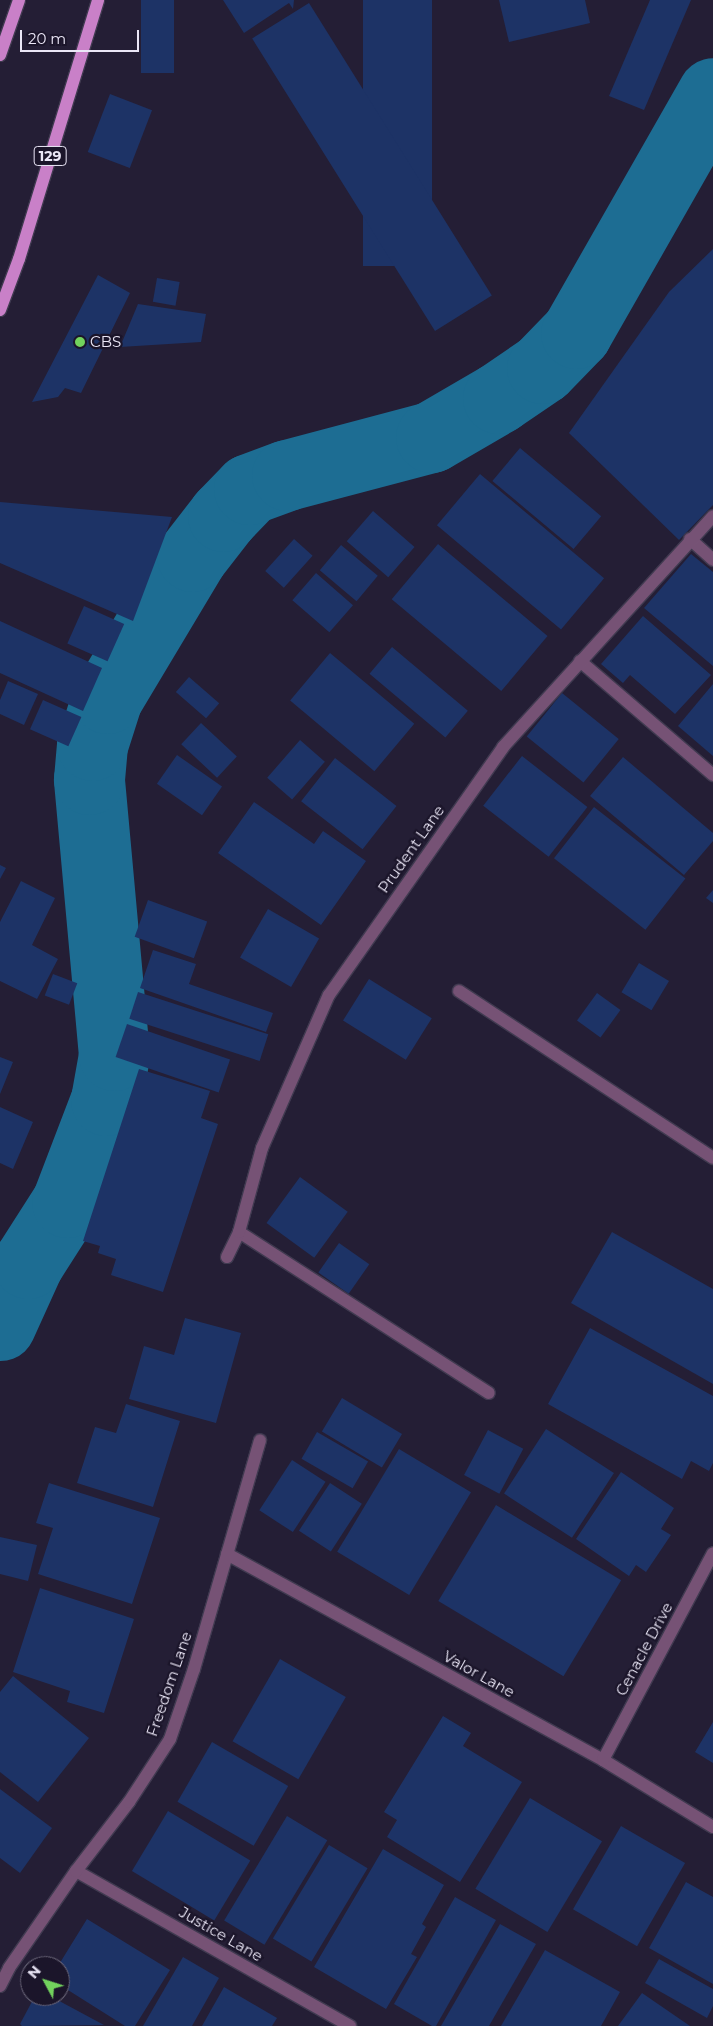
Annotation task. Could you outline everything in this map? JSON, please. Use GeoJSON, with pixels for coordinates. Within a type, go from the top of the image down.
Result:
{"type":"FeatureCollection","features":[{"type":"Feature","properties":{"kind":"main road"},"geometry":{"type":"LineString","coordinates":[[0,55],[19,0]]}},
{"type":"Feature","properties":{"kind":"main road","name":"129"},"geometry":{"type":"LineString","coordinates":[[0,310],[19,259],[98,0]]}},
{"type":"Feature","properties":{"kind":"street","name":"Prudent Lane"},"geometry":{"type":"LineString","coordinates":[[227,1257],[239,1232],[262,1148],[329,995],[503,747],[690,539],[713,516]]}},
{"type":"Feature","properties":{"kind":"street"},"geometry":{"type":"LineString","coordinates":[[690,539],[713,560]]}},
{"type":"Feature","properties":{"kind":"street"},"geometry":{"type":"LineString","coordinates":[[580,661],[713,775]]}},
{"type":"Feature","properties":{"kind":"street"},"geometry":{"type":"LineString","coordinates":[[459,992],[713,1158]]}},
{"type":"Feature","properties":{"kind":"street"},"geometry":{"type":"LineString","coordinates":[[239,1232],[489,1393]]}},
{"type":"Feature","properties":{"kind":"street","name":"Freedom Lane"},"geometry":{"type":"LineString","coordinates":[[0,1986],[9,1968],[76,1871],[129,1802],[170,1739],[260,1440]]}},
{"type":"Feature","properties":{"kind":"street","name":"Valor Lane"},"geometry":{"type":"LineString","coordinates":[[227,1554],[603,1760],[713,1827]]}},
{"type":"Feature","properties":{"kind":"street","name":"Cenacle Drive"},"geometry":{"type":"LineString","coordinates":[[603,1760],[713,1554]]}},
{"type":"Feature","properties":{"kind":"street","name":"Justice Lane"},"geometry":{"type":"LineString","coordinates":[[76,1871],[350,2026]]}},
{"type":"Feature","properties":{"kind":"building"},"geometry":{"type":"Polygon","coordinates":[[[141,0],[174,0],[174,73],[141,73],[141,0]]]}},
{"type":"Feature","properties":{"kind":"building"},"geometry":{"type":"Polygon","coordinates":[[[223,0],[294,0],[293,9],[289,3],[244,33],[223,0]]]}},
{"type":"Feature","properties":{"kind":"building"},"geometry":{"type":"Polygon","coordinates":[[[363,0],[432,0],[432,266],[363,266],[363,0]]]}},
{"type":"Feature","properties":{"kind":"building"},"geometry":{"type":"Polygon","coordinates":[[[499,0],[585,0],[590,23],[509,42],[499,0]]]}},
{"type":"Feature","properties":{"kind":"building"},"geometry":{"type":"Polygon","coordinates":[[[650,0],[691,0],[644,110],[609,96],[650,0]]]}},
{"type":"Feature","properties":{"kind":"building"},"geometry":{"type":"Polygon","coordinates":[[[309,3],[492,296],[435,331],[252,39],[309,3]]]}},
{"type":"Feature","properties":{"kind":"building"},"geometry":{"type":"Polygon","coordinates":[[[110,94],[152,110],[130,168],[88,152],[110,94]]]}},
{"type":"Feature","properties":{"kind":"building"},"geometry":{"type":"Polygon","coordinates":[[[713,249],[713,505],[679,540],[569,433],[669,292],[713,249]]]}},
{"type":"Feature","properties":{"kind":"building"},"geometry":{"type":"Polygon","coordinates":[[[98,275],[130,293],[81,393],[65,388],[58,397],[32,402],[98,275]]]}},
{"type":"Feature","properties":{"kind":"building"},"geometry":{"type":"Polygon","coordinates":[[[157,278],[180,282],[175,306],[153,302],[157,278]]]}},
{"type":"Feature","properties":{"kind":"building"},"geometry":{"type":"Polygon","coordinates":[[[138,304],[206,314],[201,342],[120,347],[138,304]]]}},
{"type":"Feature","properties":{"kind":"building"},"geometry":{"type":"Polygon","coordinates":[[[520,448],[601,516],[574,549],[492,481],[520,448]]]}},
{"type":"Feature","properties":{"kind":"building"},"geometry":{"type":"Polygon","coordinates":[[[480,474],[604,578],[561,629],[437,525],[480,474]]]}},
{"type":"Feature","properties":{"kind":"building"},"geometry":{"type":"Polygon","coordinates":[[[0,502],[172,517],[133,621],[0,563],[0,502]]]}},
{"type":"Feature","properties":{"kind":"building"},"geometry":{"type":"Polygon","coordinates":[[[373,511],[415,547],[388,577],[347,541],[373,511]]]}},
{"type":"Feature","properties":{"kind":"building"},"geometry":{"type":"Polygon","coordinates":[[[294,539],[313,556],[284,588],[265,571],[294,539]]]}},
{"type":"Feature","properties":{"kind":"building"},"geometry":{"type":"Polygon","coordinates":[[[438,544],[548,636],[501,691],[392,599],[438,544]]]}},
{"type":"Feature","properties":{"kind":"building"},"geometry":{"type":"Polygon","coordinates":[[[341,545],[378,576],[357,601],[320,570],[341,545]]]}},
{"type":"Feature","properties":{"kind":"building"},"geometry":{"type":"Polygon","coordinates":[[[691,554],[713,572],[713,666],[644,608],[691,554]]]}},
{"type":"Feature","properties":{"kind":"building"},"geometry":{"type":"Polygon","coordinates":[[[316,573],[353,605],[329,632],[292,600],[316,573]]]}},
{"type":"Feature","properties":{"kind":"building"},"geometry":{"type":"Polygon","coordinates":[[[84,606],[124,624],[108,661],[67,643],[84,606]]]}},
{"type":"Feature","properties":{"kind":"building"},"geometry":{"type":"Polygon","coordinates":[[[643,616],[711,675],[675,714],[630,675],[623,683],[601,664],[643,616]]]}},
{"type":"Feature","properties":{"kind":"building"},"geometry":{"type":"Polygon","coordinates":[[[0,621],[102,668],[83,711],[0,673],[0,621]]]}},
{"type":"Feature","properties":{"kind":"building"},"geometry":{"type":"Polygon","coordinates":[[[392,647],[468,711],[445,737],[370,674],[392,647]]]}},
{"type":"Feature","properties":{"kind":"building"},"geometry":{"type":"Polygon","coordinates":[[[330,653],[414,724],[374,771],[290,700],[330,653]]]}},
{"type":"Feature","properties":{"kind":"building"},"geometry":{"type":"Polygon","coordinates":[[[189,677],[219,703],[206,718],[176,692],[189,677]]]}},
{"type":"Feature","properties":{"kind":"building"},"geometry":{"type":"Polygon","coordinates":[[[8,681],[38,694],[24,725],[0,714],[0,700],[8,681]]]}},
{"type":"Feature","properties":{"kind":"building"},"geometry":{"type":"Polygon","coordinates":[[[713,684],[713,756],[678,726],[713,684]]]}},
{"type":"Feature","properties":{"kind":"building"},"geometry":{"type":"Polygon","coordinates":[[[562,693],[619,739],[583,782],[527,737],[562,693]]]}},
{"type":"Feature","properties":{"kind":"building"},"geometry":{"type":"Polygon","coordinates":[[[43,700],[81,717],[68,746],[30,729],[43,700]]]}},
{"type":"Feature","properties":{"kind":"building"},"geometry":{"type":"Polygon","coordinates":[[[201,723],[237,756],[217,778],[181,744],[201,723]]]}},
{"type":"Feature","properties":{"kind":"building"},"geometry":{"type":"Polygon","coordinates":[[[300,740],[325,762],[292,799],[267,778],[300,740]]]}},
{"type":"Feature","properties":{"kind":"building"},"geometry":{"type":"Polygon","coordinates":[[[177,755],[222,787],[202,815],[157,784],[177,755]]]}},
{"type":"Feature","properties":{"kind":"building"},"geometry":{"type":"Polygon","coordinates":[[[522,756],[587,807],[549,857],[483,806],[522,756]]]}},
{"type":"Feature","properties":{"kind":"building"},"geometry":{"type":"Polygon","coordinates":[[[623,757],[713,833],[713,841],[684,875],[590,796],[623,757]]]}},
{"type":"Feature","properties":{"kind":"building"},"geometry":{"type":"Polygon","coordinates":[[[335,758],[396,806],[363,849],[301,801],[335,758]]]}},
{"type":"Feature","properties":{"kind":"building"},"geometry":{"type":"Polygon","coordinates":[[[254,802],[314,844],[323,831],[366,861],[321,925],[218,853],[254,802]]]}},
{"type":"Feature","properties":{"kind":"building"},"geometry":{"type":"Polygon","coordinates":[[[594,807],[685,878],[645,930],[554,858],[594,807]]]}},
{"type":"Feature","properties":{"kind":"building"},"geometry":{"type":"Polygon","coordinates":[[[0,865],[6,868],[0,879],[0,865]]]}},
{"type":"Feature","properties":{"kind":"building"},"geometry":{"type":"Polygon","coordinates":[[[21,881],[55,898],[32,945],[58,959],[37,999],[0,981],[0,922],[21,881]]]}},
{"type":"Feature","properties":{"kind":"building"},"geometry":{"type":"Polygon","coordinates":[[[713,890],[713,903],[706,898],[713,890]]]}},
{"type":"Feature","properties":{"kind":"building"},"geometry":{"type":"Polygon","coordinates":[[[148,900],[207,922],[194,958],[135,937],[148,900]]]}},
{"type":"Feature","properties":{"kind":"building"},"geometry":{"type":"Polygon","coordinates":[[[268,909],[319,938],[291,987],[240,957],[268,909]]]}},
{"type":"Feature","properties":{"kind":"building"},"geometry":{"type":"Polygon","coordinates":[[[153,950],[196,964],[189,984],[273,1013],[266,1032],[140,988],[153,950]]]}},
{"type":"Feature","properties":{"kind":"building"},"geometry":{"type":"Polygon","coordinates":[[[639,963],[669,981],[651,1010],[621,992],[639,963]]]}},
{"type":"Feature","properties":{"kind":"building"},"geometry":{"type":"Polygon","coordinates":[[[53,974],[77,983],[69,1005],[45,995],[53,974]]]}},
{"type":"Feature","properties":{"kind":"building"},"geometry":{"type":"Polygon","coordinates":[[[369,979],[432,1018],[406,1060],[343,1021],[369,979]]]}},
{"type":"Feature","properties":{"kind":"building"},"geometry":{"type":"Polygon","coordinates":[[[138,992],[268,1034],[260,1061],[129,1019],[138,992]]]}},
{"type":"Feature","properties":{"kind":"building"},"geometry":{"type":"Polygon","coordinates":[[[597,993],[620,1010],[600,1038],[577,1021],[597,993]]]}},
{"type":"Feature","properties":{"kind":"building"},"geometry":{"type":"Polygon","coordinates":[[[127,1024],[230,1059],[219,1093],[116,1057],[127,1024]]]}},
{"type":"Feature","properties":{"kind":"building"},"geometry":{"type":"Polygon","coordinates":[[[0,1057],[13,1062],[0,1094],[0,1057]]]}},
{"type":"Feature","properties":{"kind":"building"},"geometry":{"type":"Polygon","coordinates":[[[139,1069],[210,1091],[201,1118],[218,1124],[163,1292],[111,1275],[116,1259],[98,1253],[100,1246],[83,1241],[139,1069]]]}},
{"type":"Feature","properties":{"kind":"building"},"geometry":{"type":"Polygon","coordinates":[[[0,1107],[33,1122],[13,1169],[0,1163],[0,1107]]]}},
{"type":"Feature","properties":{"kind":"building"},"geometry":{"type":"Polygon","coordinates":[[[300,1177],[348,1212],[314,1258],[266,1223],[300,1177]]]}},
{"type":"Feature","properties":{"kind":"building"},"geometry":{"type":"Polygon","coordinates":[[[612,1232],[713,1289],[713,1384],[571,1303],[612,1232]]]}},
{"type":"Feature","properties":{"kind":"building"},"geometry":{"type":"Polygon","coordinates":[[[339,1243],[369,1264],[349,1294],[318,1272],[339,1243]]]}},
{"type":"Feature","properties":{"kind":"building"},"geometry":{"type":"Polygon","coordinates":[[[185,1318],[241,1333],[216,1423],[129,1399],[144,1346],[174,1355],[185,1318]]]}},
{"type":"Feature","properties":{"kind":"building"},"geometry":{"type":"Polygon","coordinates":[[[590,1328],[713,1396],[713,1463],[709,1471],[691,1461],[682,1479],[548,1404],[590,1328]]]}},
{"type":"Feature","properties":{"kind":"building"},"geometry":{"type":"Polygon","coordinates":[[[342,1398],[402,1434],[382,1467],[322,1431],[342,1398]]]}},
{"type":"Feature","properties":{"kind":"building"},"geometry":{"type":"Polygon","coordinates":[[[126,1404],[180,1421],[153,1507],[77,1483],[95,1427],[116,1433],[126,1404]]]}},
{"type":"Feature","properties":{"kind":"building"},"geometry":{"type":"Polygon","coordinates":[[[546,1429],[614,1473],[572,1538],[504,1494],[546,1429]]]}},
{"type":"Feature","properties":{"kind":"building"},"geometry":{"type":"Polygon","coordinates":[[[488,1430],[523,1449],[499,1494],[464,1475],[488,1430]]]}},
{"type":"Feature","properties":{"kind":"building"},"geometry":{"type":"Polygon","coordinates":[[[317,1432],[368,1462],[353,1488],[302,1459],[317,1432]]]}},
{"type":"Feature","properties":{"kind":"building"},"geometry":{"type":"Polygon","coordinates":[[[399,1449],[471,1492],[409,1595],[337,1552],[399,1449]]]}},
{"type":"Feature","properties":{"kind":"building"},"geometry":{"type":"Polygon","coordinates":[[[292,1460],[326,1482],[293,1532],[259,1510],[292,1460]]]}},
{"type":"Feature","properties":{"kind":"building"},"geometry":{"type":"Polygon","coordinates":[[[621,1472],[674,1508],[661,1529],[671,1535],[646,1572],[636,1565],[629,1576],[576,1539],[621,1472]]]}},
{"type":"Feature","properties":{"kind":"building"},"geometry":{"type":"Polygon","coordinates":[[[49,1483],[160,1518],[132,1604],[38,1574],[53,1528],[36,1523],[49,1483]]]}},
{"type":"Feature","properties":{"kind":"building"},"geometry":{"type":"Polygon","coordinates":[[[330,1483],[362,1504],[331,1552],[299,1531],[330,1483]]]}},
{"type":"Feature","properties":{"kind":"building"},"geometry":{"type":"Polygon","coordinates":[[[496,1505],[621,1580],[563,1676],[438,1601],[496,1505]]]}},
{"type":"Feature","properties":{"kind":"building"},"geometry":{"type":"Polygon","coordinates":[[[0,1537],[37,1545],[28,1581],[0,1574],[0,1537]]]}},
{"type":"Feature","properties":{"kind":"building"},"geometry":{"type":"Polygon","coordinates":[[[40,1588],[134,1619],[104,1713],[67,1702],[70,1691],[13,1672],[40,1588]]]}},
{"type":"Feature","properties":{"kind":"building"},"geometry":{"type":"Polygon","coordinates":[[[280,1659],[346,1697],[298,1779],[232,1741],[280,1659]]]}},
{"type":"Feature","properties":{"kind":"building"},"geometry":{"type":"Polygon","coordinates":[[[13,1676],[89,1738],[38,1802],[0,1772],[0,1692],[13,1676]]]}},
{"type":"Feature","properties":{"kind":"building"},"geometry":{"type":"Polygon","coordinates":[[[443,1716],[471,1733],[463,1746],[522,1782],[460,1882],[387,1837],[397,1820],[384,1812],[443,1716]]]}},
{"type":"Feature","properties":{"kind":"building"},"geometry":{"type":"Polygon","coordinates":[[[713,1722],[713,1763],[695,1752],[713,1722]]]}},
{"type":"Feature","properties":{"kind":"building"},"geometry":{"type":"Polygon","coordinates":[[[212,1742],[288,1786],[254,1846],[178,1802],[212,1742]]]}},
{"type":"Feature","properties":{"kind":"building"},"geometry":{"type":"Polygon","coordinates":[[[0,1789],[52,1828],[20,1873],[0,1858],[0,1789]]]}},
{"type":"Feature","properties":{"kind":"building"},"geometry":{"type":"Polygon","coordinates":[[[530,1798],[602,1841],[547,1932],[475,1889],[530,1798]]]}},
{"type":"Feature","properties":{"kind":"building"},"geometry":{"type":"Polygon","coordinates":[[[168,1811],[250,1860],[214,1920],[132,1871],[168,1811]]]}},
{"type":"Feature","properties":{"kind":"building"},"geometry":{"type":"Polygon","coordinates":[[[287,1816],[327,1840],[264,1945],[224,1921],[287,1816]]]}},
{"type":"Feature","properties":{"kind":"building"},"geometry":{"type":"Polygon","coordinates":[[[621,1826],[685,1863],[637,1946],[573,1909],[621,1826]]]}},
{"type":"Feature","properties":{"kind":"building"},"geometry":{"type":"Polygon","coordinates":[[[329,1845],[368,1868],[311,1962],[273,1938],[329,1845]]]}},
{"type":"Feature","properties":{"kind":"building"},"geometry":{"type":"Polygon","coordinates":[[[383,1849],[444,1885],[422,1924],[426,1927],[411,1954],[417,1957],[386,2009],[314,1967],[383,1849]]]}},
{"type":"Feature","properties":{"kind":"building"},"geometry":{"type":"Polygon","coordinates":[[[686,1882],[713,1897],[713,1984],[649,1948],[686,1882]]]}},
{"type":"Feature","properties":{"kind":"building"},"geometry":{"type":"Polygon","coordinates":[[[455,1897],[496,1920],[436,2026],[432,2026],[394,2004],[455,1897]]]}},
{"type":"Feature","properties":{"kind":"building"},"geometry":{"type":"Polygon","coordinates":[[[87,1919],[170,1970],[135,2026],[125,2026],[70,1991],[70,1956],[64,1956],[87,1919]]]}},
{"type":"Feature","properties":{"kind":"building"},"geometry":{"type":"Polygon","coordinates":[[[500,1924],[536,1944],[489,2026],[441,2026],[500,1924]]]}},
{"type":"Feature","properties":{"kind":"building"},"geometry":{"type":"Polygon","coordinates":[[[545,1950],[620,1992],[601,2026],[501,2026],[545,1950]]]}},
{"type":"Feature","properties":{"kind":"building"},"geometry":{"type":"Polygon","coordinates":[[[183,1957],[219,1978],[192,2026],[143,2026],[183,1957]]]}},
{"type":"Feature","properties":{"kind":"building"},"geometry":{"type":"Polygon","coordinates":[[[659,1959],[713,1989],[713,2006],[707,2018],[645,1983],[659,1959]]]}},
{"type":"Feature","properties":{"kind":"building"},"geometry":{"type":"Polygon","coordinates":[[[224,1987],[277,2018],[272,2026],[202,2026],[224,1987]]]}},
{"type":"Feature","properties":{"kind":"building"},"geometry":{"type":"Polygon","coordinates":[[[642,1993],[690,2026],[618,2026],[642,1993]]]}},
{"type":"Feature","properties":{"kind":"building"},"geometry":{"type":"Polygon","coordinates":[[[30,2006],[69,2006],[104,2025],[22,2026],[20,2024],[30,2006]]]}},
{"type":"Feature","properties":{"kind":"waterway"},"geometry":{"type":"LineString","coordinates":[[0,1325],[28,1263],[67,1202],[106,1100],[114,1055],[89,779],[92,745],[107,698],[192,556],[223,516],[249,489],[287,475],[431,437],[498,398],[542,368],[576,333],[713,93]]}},
{"type":"Feature","properties":{"kind":"place","name":"CBS"},"geometry":{"type":"Point","coordinates":[80,342]}}]}
